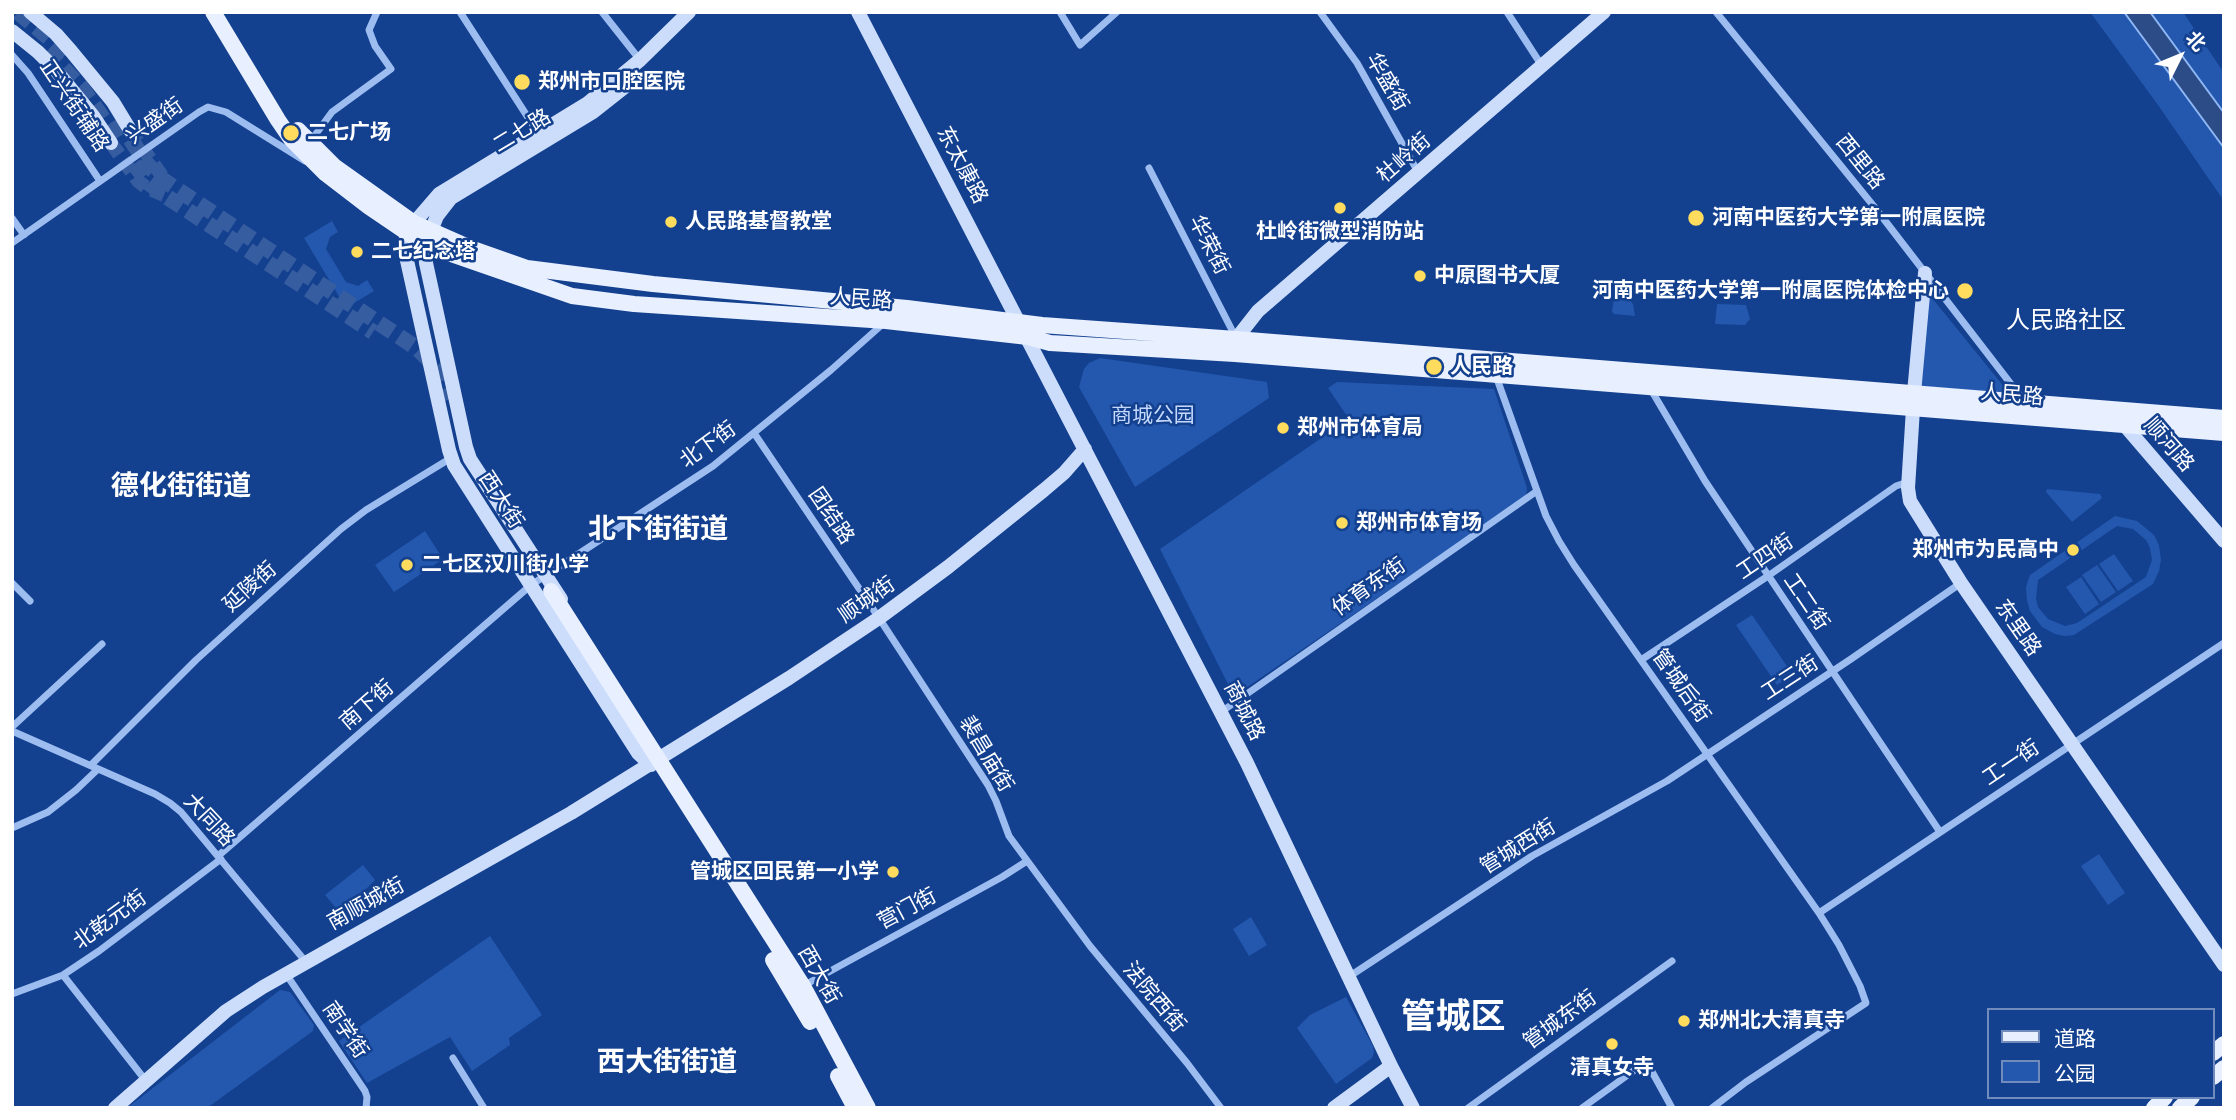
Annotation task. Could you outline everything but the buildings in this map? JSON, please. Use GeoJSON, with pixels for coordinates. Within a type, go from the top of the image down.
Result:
{"type":"FeatureCollection","features":[{"type":"Feature","properties":{"kind":"main road"},"geometry":{"type":"LineString","coordinates":[[213,12],[291,139],[326,174],[427,238]]}},
{"type":"Feature","properties":{"kind":"main road"},"geometry":{"type":"LineString","coordinates":[[224,12],[286,113],[309,143],[411,228]]}},
{"type":"Feature","properties":{"kind":"main road","name":"人民路"},"geometry":{"type":"LineString","coordinates":[[427,238],[473,249],[527,268],[1496,375],[1650,387],[1913,401],[2025,402],[2224,418]]}},
{"type":"Feature","properties":{"kind":"main road","name":"人民路"},"geometry":{"type":"LineString","coordinates":[[427,238],[553,290],[592,300],[886,321],[1051,342],[1235,346],[1913,401],[2124,425],[2224,433]]}},
{"type":"Feature","properties":{"kind":"main road","name":"西大街"},"geometry":{"type":"LineString","coordinates":[[542,586],[803,986],[868,1108]]}},
{"type":"Feature","properties":{"kind":"main road","name":"西大街"},"geometry":{"type":"LineString","coordinates":[[655,762],[793,992],[855,1108]]}},
{"type":"Feature","properties":{"kind":"street","name":"正兴街辅路"},"geometry":{"type":"LineString","coordinates":[[30,12],[56,34],[96,81],[130,130]]}},
{"type":"Feature","properties":{"kind":"street"},"geometry":{"type":"LineString","coordinates":[[45,12],[56,34]]}},
{"type":"Feature","properties":{"kind":"street"},"geometry":{"type":"LineString","coordinates":[[309,143],[332,112],[391,69],[375,46],[369,30],[377,12]]}},
{"type":"Feature","properties":{"kind":"street"},"geometry":{"type":"LineString","coordinates":[[460,12],[538,133]]}},
{"type":"Feature","properties":{"kind":"street"},"geometry":{"type":"LineString","coordinates":[[601,12],[640,60]]}},
{"type":"Feature","properties":{"kind":"street","name":"二七路"},"geometry":{"type":"LineString","coordinates":[[411,228],[426,206],[439,194],[588,103],[640,60],[689,12]]}},
{"type":"Feature","properties":{"kind":"street","name":"二七路"},"geometry":{"type":"LineString","coordinates":[[427,238],[437,216],[451,198],[593,113],[639,74],[702,12]]}},
{"type":"Feature","properties":{"kind":"street","name":"东太康路"},"geometry":{"type":"LineString","coordinates":[[858,12],[1028,337]]}},
{"type":"Feature","properties":{"kind":"street"},"geometry":{"type":"LineString","coordinates":[[1060,12],[1080,45],[1117,12]]}},
{"type":"Feature","properties":{"kind":"street","name":"华盛街"},"geometry":{"type":"LineString","coordinates":[[1320,12],[1357,63],[1418,173]]}},
{"type":"Feature","properties":{"kind":"street"},"geometry":{"type":"LineString","coordinates":[[1507,12],[1542,65]]}},
{"type":"Feature","properties":{"kind":"street","name":"杜岭街"},"geometry":{"type":"LineString","coordinates":[[1235,346],[1258,311],[1604,12]]}},
{"type":"Feature","properties":{"kind":"street","name":"西里路"},"geometry":{"type":"LineString","coordinates":[[1716,12],[1876,209],[2025,402]]}},
{"type":"Feature","properties":{"kind":"street","name":"正兴街辅路"},"geometry":{"type":"LineString","coordinates":[[12,31],[38,52],[61,76],[111,143]]}},
{"type":"Feature","properties":{"kind":"street","name":"正兴街辅路"},"geometry":{"type":"LineString","coordinates":[[12,55],[28,73],[100,181]]}},
{"type":"Feature","properties":{"kind":"street","name":"兴盛街"},"geometry":{"type":"LineString","coordinates":[[12,243],[208,107],[226,112],[326,174]]}},
{"type":"Feature","properties":{"kind":"street","name":"华荣街"},"geometry":{"type":"LineString","coordinates":[[1149,168],[1235,346]]}},
{"type":"Feature","properties":{"kind":"street"},"geometry":{"type":"LineString","coordinates":[[12,218],[24,235]]}},
{"type":"Feature","properties":{"kind":"street","name":"西大街"},"geometry":{"type":"LineString","coordinates":[[411,228],[406,256],[451,458],[457,471],[542,586]]}},
{"type":"Feature","properties":{"kind":"street","name":"西大街"},"geometry":{"type":"LineString","coordinates":[[427,238],[426,263],[466,447],[542,586]]}},
{"type":"Feature","properties":{"kind":"street","name":"东里路"},"geometry":{"type":"LineString","coordinates":[[1925,273],[1913,401],[1908,482],[1910,500],[1961,583],[2224,965]]}},
{"type":"Feature","properties":{"kind":"street","name":"北下街"},"geometry":{"type":"LineString","coordinates":[[542,586],[713,466],[886,321]]}},
{"type":"Feature","properties":{"kind":"street","name":"商城路"},"geometry":{"type":"LineString","coordinates":[[1028,337],[1222,712],[1413,1108]]}},
{"type":"Feature","properties":{"kind":"street","name":"管城后街"},"geometry":{"type":"LineString","coordinates":[[1496,375],[1546,516],[1574,565],[1819,913],[1839,945],[1866,1003],[1712,1108]]}},
{"type":"Feature","properties":{"kind":"street","name":"工二街"},"geometry":{"type":"LineString","coordinates":[[1650,387],[1704,481],[1940,832]]}},
{"type":"Feature","properties":{"kind":"street","name":"顺河路"},"geometry":{"type":"LineString","coordinates":[[2110,409],[2224,541]]}},
{"type":"Feature","properties":{"kind":"street","name":"团结路"},"geometry":{"type":"LineString","coordinates":[[754,433],[879,618]]}},
{"type":"Feature","properties":{"kind":"street","name":"顺城街"},"geometry":{"type":"LineString","coordinates":[[655,762],[879,618],[948,567],[1065,473],[1085,449]]}},
{"type":"Feature","properties":{"kind":"street","name":"延陵街"},"geometry":{"type":"LineString","coordinates":[[12,828],[48,812],[76,790],[94,767],[196,660],[341,529],[372,505],[451,458]]}},
{"type":"Feature","properties":{"kind":"street","name":"工四街"},"geometry":{"type":"LineString","coordinates":[[1641,660],[1768,576],[1896,486],[1908,482]]}},
{"type":"Feature","properties":{"kind":"street","name":"体育东街"},"geometry":{"type":"LineString","coordinates":[[1222,712],[1537,491]]}},
{"type":"Feature","properties":{"kind":"street"},"geometry":{"type":"LineString","coordinates":[[12,583],[30,601]]}},
{"type":"Feature","properties":{"kind":"street","name":"工三街"},"geometry":{"type":"LineString","coordinates":[[1707,754],[1961,583]]}},
{"type":"Feature","properties":{"kind":"street","name":"南下街"},"geometry":{"type":"LineString","coordinates":[[220,858],[542,586]]}},
{"type":"Feature","properties":{"kind":"street","name":"裴昌庙街"},"geometry":{"type":"LineString","coordinates":[[879,618],[988,785],[1009,836],[1062,908]]}},
{"type":"Feature","properties":{"kind":"street"},"geometry":{"type":"LineString","coordinates":[[12,729],[103,643]]}},
{"type":"Feature","properties":{"kind":"street","name":"工一街"},"geometry":{"type":"LineString","coordinates":[[1819,913],[2224,643]]}},
{"type":"Feature","properties":{"kind":"street","name":"大同路"},"geometry":{"type":"LineString","coordinates":[[12,729],[155,793],[170,803],[181,812],[306,961]]}},
{"type":"Feature","properties":{"kind":"street","name":"管城西街"},"geometry":{"type":"LineString","coordinates":[[1350,976],[1532,856],[1667,781],[1707,754]]}},
{"type":"Feature","properties":{"kind":"street","name":"南顺城街"},"geometry":{"type":"LineString","coordinates":[[115,1108],[226,1011],[306,961],[571,813],[655,762]]}},
{"type":"Feature","properties":{"kind":"street","name":"北乾元街"},"geometry":{"type":"LineString","coordinates":[[12,994],[63,975],[99,951],[220,858]]}},
{"type":"Feature","properties":{"kind":"street","name":"营门街"},"geometry":{"type":"LineString","coordinates":[[803,986],[1027,861]]}},
{"type":"Feature","properties":{"kind":"street","name":"法院西街"},"geometry":{"type":"LineString","coordinates":[[1062,908],[1221,1108]]}},
{"type":"Feature","properties":{"kind":"street","name":"管城东街"},"geometry":{"type":"LineString","coordinates":[[1468,1108],[1672,961]]}},
{"type":"Feature","properties":{"kind":"street","name":"南学街"},"geometry":{"type":"LineString","coordinates":[[286,974],[365,1091],[366,1108]]}},
{"type":"Feature","properties":{"kind":"street"},"geometry":{"type":"LineString","coordinates":[[63,975],[146,1081]]}},
{"type":"Feature","properties":{"kind":"street"},"geometry":{"type":"LineString","coordinates":[[453,1058],[484,1108]]}},
{"type":"Feature","properties":{"kind":"street"},"geometry":{"type":"LineString","coordinates":[[1582,1108],[1643,1064],[1650,1068],[1672,1108]]}},
{"type":"Feature","properties":{"kind":"street"},"geometry":{"type":"LineString","coordinates":[[1334,1108],[1391,1066]]}},
{"type":"Feature","properties":{"kind":"green space"},"geometry":{"type":"Polygon","coordinates":[[[2090,12],[2183,12],[2224,73],[2224,201],[2158,105],[2090,12]]]}},
{"type":"Feature","properties":{"kind":"green space"},"geometry":{"type":"Polygon","coordinates":[[[332,221],[338,232],[330,237],[326,249],[346,282],[358,286],[367,280],[374,291],[346,308],[304,238],[332,221]]]}},
{"type":"Feature","properties":{"kind":"green space"},"geometry":{"type":"Polygon","coordinates":[[[1928,293],[2009,393],[1920,386],[1928,293]]]}},
{"type":"Feature","properties":{"kind":"green space"},"geometry":{"type":"Polygon","coordinates":[[[1614,297],[1629,299],[1633,304],[1635,316],[1614,314],[1614,297]]]}},
{"type":"Feature","properties":{"kind":"green space"},"geometry":{"type":"Polygon","coordinates":[[[1717,304],[1746,305],[1750,319],[1745,325],[1715,324],[1717,304]]]}},
{"type":"Feature","properties":{"kind":"green space","name":"商城公园"},"geometry":{"type":"Polygon","coordinates":[[[1100,358],[1267,382],[1269,398],[1135,487],[1079,387],[1084,369],[1089,363],[1100,358]]]}},
{"type":"Feature","properties":{"kind":"green space","name":"郑州市体育场"},"geometry":{"type":"Polygon","coordinates":[[[1337,382],[1494,389],[1527,488],[1526,495],[1234,696],[1160,549],[1349,419],[1328,388],[1337,382]]]}},
{"type":"Feature","properties":{"kind":"green space"},"geometry":{"type":"Polygon","coordinates":[[[2047,489],[2100,494],[2102,498],[2072,522],[2046,492],[2047,489]]]}},
{"type":"Feature","properties":{"kind":"green space"},"geometry":{"type":"Polygon","coordinates":[[[2115,516],[2137,521],[2154,535],[2159,545],[2161,560],[2153,584],[2074,635],[2055,634],[2042,627],[2030,611],[2026,587],[2030,575],[2115,516]],[[2117,526],[2038,580],[2038,607],[2048,619],[2065,626],[2077,623],[2146,577],[2152,560],[2150,548],[2146,540],[2133,529],[2117,526]]]}},
{"type":"Feature","properties":{"kind":"green space"},"geometry":{"type":"Polygon","coordinates":[[[425,531],[443,559],[394,592],[375,565],[425,531]]]}},
{"type":"Feature","properties":{"kind":"green space"},"geometry":{"type":"Polygon","coordinates":[[[2114,554],[2133,581],[2118,591],[2099,564],[2114,554]]]}},
{"type":"Feature","properties":{"kind":"green space"},"geometry":{"type":"Polygon","coordinates":[[[2097,565],[2116,592],[2101,602],[2082,575],[2097,565]]]}},
{"type":"Feature","properties":{"kind":"green space"},"geometry":{"type":"Polygon","coordinates":[[[2081,577],[2099,604],[2085,614],[2066,587],[2081,577]]]}},
{"type":"Feature","properties":{"kind":"green space"},"geometry":{"type":"Polygon","coordinates":[[[1752,615],[1793,675],[1777,685],[1736,625],[1752,615]]]}},
{"type":"Feature","properties":{"kind":"green space"},"geometry":{"type":"Polygon","coordinates":[[[2099,854],[2125,893],[2108,905],[2081,866],[2099,854]]]}},
{"type":"Feature","properties":{"kind":"green space"},"geometry":{"type":"Polygon","coordinates":[[[363,865],[375,880],[341,914],[325,895],[363,865]]]}},
{"type":"Feature","properties":{"kind":"green space"},"geometry":{"type":"Polygon","coordinates":[[[1251,917],[1267,945],[1249,956],[1233,929],[1251,917]]]}},
{"type":"Feature","properties":{"kind":"green space"},"geometry":{"type":"Polygon","coordinates":[[[490,936],[542,1015],[509,1038],[510,1045],[472,1071],[450,1037],[367,1083],[339,1041],[490,936]]]}},
{"type":"Feature","properties":{"kind":"green space"},"geometry":{"type":"Polygon","coordinates":[[[280,990],[290,992],[314,1025],[313,1031],[207,1108],[127,1108],[280,990]]]}},
{"type":"Feature","properties":{"kind":"green space"},"geometry":{"type":"Polygon","coordinates":[[[1346,997],[1373,1046],[1374,1053],[1372,1058],[1336,1084],[1297,1028],[1310,1015],[1346,997]]]}},
{"type":"Feature","properties":{"kind":"shaded area"},"geometry":{"type":"Polygon","coordinates":[[[2124,12],[2150,12],[2224,113],[2224,148],[2124,12]]]}},
{"type":"Feature","properties":{"kind":"tunnel"},"geometry":{"type":"LineString","coordinates":[[18,12],[69,58]]}},
{"type":"Feature","properties":{"kind":"tunnel"},"geometry":{"type":"LineString","coordinates":[[47,51],[81,87],[118,140]]}},
{"type":"Feature","properties":{"kind":"tunnel"},"geometry":{"type":"LineString","coordinates":[[117,119],[147,164],[160,178],[418,349],[440,371],[452,398]]}},
{"type":"Feature","properties":{"kind":"tunnel"},"geometry":{"type":"LineString","coordinates":[[130,130],[167,183]]}},
{"type":"Feature","properties":{"kind":"tunnel"},"geometry":{"type":"LineString","coordinates":[[111,143],[138,181],[164,195]]}},
{"type":"Feature","properties":{"kind":"tunnel"},"geometry":{"type":"LineString","coordinates":[[134,164],[149,183],[164,195],[373,332]]}},
{"type":"Feature","properties":{"kind":"place","name":"郑州市口腔医院"},"geometry":{"type":"Point","coordinates":[522,82]}},
{"type":"Feature","properties":{"kind":"place","name":"二七广场"},"geometry":{"type":"Point","coordinates":[291,133]}},
{"type":"Feature","properties":{"kind":"place","name":"杜岭街微型消防站"},"geometry":{"type":"Point","coordinates":[1340,208]}},
{"type":"Feature","properties":{"kind":"place","name":"河南中医药大学第一附属医院"},"geometry":{"type":"Point","coordinates":[1696,218]}},
{"type":"Feature","properties":{"kind":"place","name":"人民路基督教堂"},"geometry":{"type":"Point","coordinates":[671,222]}},
{"type":"Feature","properties":{"kind":"place","name":"二七纪念塔"},"geometry":{"type":"Point","coordinates":[357,252]}},
{"type":"Feature","properties":{"kind":"place","name":"中原图书大厦"},"geometry":{"type":"Point","coordinates":[1420,276]}},
{"type":"Feature","properties":{"kind":"place","name":"河南中医药大学第一附属医院体检中心"},"geometry":{"type":"Point","coordinates":[1965,291]}},
{"type":"Feature","properties":{"kind":"place","name":"人民路"},"geometry":{"type":"Point","coordinates":[1434,367]}},
{"type":"Feature","properties":{"kind":"place","name":"郑州市体育局"},"geometry":{"type":"Point","coordinates":[1283,428]}},
{"type":"Feature","properties":{"kind":"place","name":"郑州市体育场"},"geometry":{"type":"Point","coordinates":[1342,523]}},
{"type":"Feature","properties":{"kind":"place","name":"郑州市为民高中"},"geometry":{"type":"Point","coordinates":[2073,550]}},
{"type":"Feature","properties":{"kind":"place","name":"二七区汉川街小学"},"geometry":{"type":"Point","coordinates":[407,565]}},
{"type":"Feature","properties":{"kind":"place","name":"管城区回民第一小学"},"geometry":{"type":"Point","coordinates":[893,872]}},
{"type":"Feature","properties":{"kind":"place","name":"郑州北大清真寺"},"geometry":{"type":"Point","coordinates":[1684,1021]}},
{"type":"Feature","properties":{"kind":"place","name":"清真女寺"},"geometry":{"type":"Point","coordinates":[1612,1044]}},
{"type":"Feature","properties":{"kind":"district","name":"人民路社区"},"geometry":{"type":"Point","coordinates":[2066,321]}},
{"type":"Feature","properties":{"kind":"district","name":"德化街街道"},"geometry":{"type":"Point","coordinates":[181,487]}},
{"type":"Feature","properties":{"kind":"district","name":"北下街街道"},"geometry":{"type":"Point","coordinates":[658,530]}},
{"type":"Feature","properties":{"kind":"district","name":"管城区"},"geometry":{"type":"Point","coordinates":[1453,1017]}},
{"type":"Feature","properties":{"kind":"district","name":"西大街街道"},"geometry":{"type":"Point","coordinates":[667,1063]}}]}
